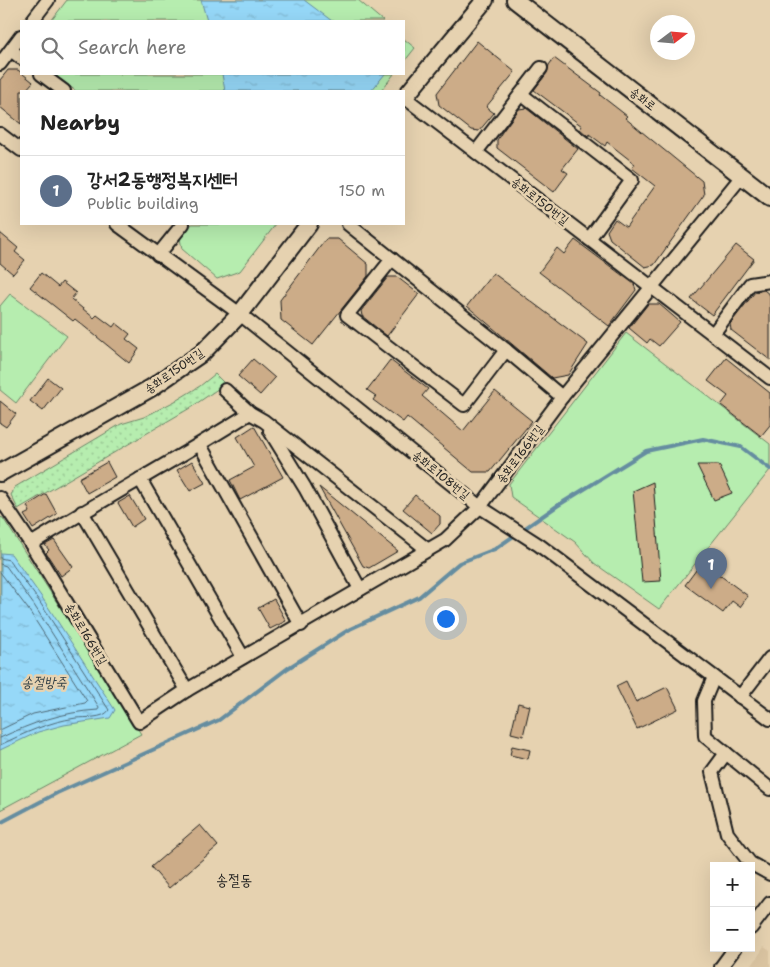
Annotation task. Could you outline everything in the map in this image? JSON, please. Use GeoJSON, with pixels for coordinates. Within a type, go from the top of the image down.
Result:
{"type":"FeatureCollection","features":[{"type":"Feature","properties":{"kind":"street"},"geometry":{"type":"LineString","coordinates":[[33,20],[48,0]]}},
{"type":"Feature","properties":{"kind":"street","name":"송화로150번길"},"geometry":{"type":"LineString","coordinates":[[405,96],[486,0]]}},
{"type":"Feature","properties":{"kind":"street","name":"송화로"},"geometry":{"type":"LineString","coordinates":[[515,0],[770,198]]}},
{"type":"Feature","properties":{"kind":"street"},"geometry":{"type":"LineString","coordinates":[[0,64],[16,54],[20,40]]}},
{"type":"Feature","properties":{"kind":"street"},"geometry":{"type":"LineString","coordinates":[[476,152],[541,68]]}},
{"type":"Feature","properties":{"kind":"street"},"geometry":{"type":"LineString","coordinates":[[43,75],[63,90]]}},
{"type":"Feature","properties":{"kind":"street"},"geometry":{"type":"LineString","coordinates":[[521,94],[632,180],[589,239]]}},
{"type":"Feature","properties":{"kind":"street","name":"송화로150번길"},"geometry":{"type":"LineString","coordinates":[[405,98],[652,287]]}},
{"type":"Feature","properties":{"kind":"street"},"geometry":{"type":"LineString","coordinates":[[0,134],[20,149]]}},
{"type":"Feature","properties":{"kind":"street","name":"송화로166번길"},"geometry":{"type":"LineString","coordinates":[[0,498],[31,544],[139,722],[187,690],[445,540],[480,507],[562,397],[742,176]]}},
{"type":"Feature","properties":{"kind":"street","name":"송화로108번길"},"geometry":{"type":"LineString","coordinates":[[118,225],[158,256],[240,314],[480,507],[539,545],[770,719]]}},
{"type":"Feature","properties":{"kind":"street"},"geometry":{"type":"LineString","coordinates":[[158,256],[181,225]]}},
{"type":"Feature","properties":{"kind":"street","name":"송화로150번길"},"geometry":{"type":"LineString","coordinates":[[0,473],[151,388],[202,353],[240,314],[308,225]]}},
{"type":"Feature","properties":{"kind":"street"},"geometry":{"type":"LineString","coordinates":[[349,225],[562,397]]}},
{"type":"Feature","properties":{"kind":"street"},"geometry":{"type":"LineString","coordinates":[[392,259],[347,315],[464,405],[506,350]]}},
{"type":"Feature","properties":{"kind":"street"},"geometry":{"type":"LineString","coordinates":[[713,334],[750,284],[770,281]]}},
{"type":"Feature","properties":{"kind":"street"},"geometry":{"type":"LineString","coordinates":[[652,287],[770,378]]}},
{"type":"Feature","properties":{"kind":"street"},"geometry":{"type":"LineString","coordinates":[[224,390],[250,413],[264,421],[428,550]]}},
{"type":"Feature","properties":{"kind":"street"},"geometry":{"type":"LineString","coordinates":[[31,544],[82,512],[200,445],[250,413]]}},
{"type":"Feature","properties":{"kind":"street"},"geometry":{"type":"LineString","coordinates":[[264,421],[305,488],[360,589]]}},
{"type":"Feature","properties":{"kind":"street"},"geometry":{"type":"LineString","coordinates":[[200,445],[301,625]]}},
{"type":"Feature","properties":{"kind":"street"},"geometry":{"type":"LineString","coordinates":[[305,488],[304,471],[309,466],[318,465]]}},
{"type":"Feature","properties":{"kind":"street"},"geometry":{"type":"LineString","coordinates":[[140,479],[243,658]]}},
{"type":"Feature","properties":{"kind":"street"},"geometry":{"type":"LineString","coordinates":[[82,512],[187,690]]}},
{"type":"Feature","properties":{"kind":"street"},"geometry":{"type":"LineString","coordinates":[[740,697],[770,658]]}},
{"type":"Feature","properties":{"kind":"street"},"geometry":{"type":"LineString","coordinates":[[714,677],[704,701],[705,736],[770,789]]}},
{"type":"Feature","properties":{"kind":"street"},"geometry":{"type":"LineString","coordinates":[[726,753],[712,772],[727,833],[750,863],[770,874]]}},
{"type":"Feature","properties":{"kind":"street"},"geometry":{"type":"LineString","coordinates":[[755,923],[770,903]]}},
{"type":"Feature","properties":{"kind":"street"},"geometry":{"type":"LineString","coordinates":[[721,967],[732,952]]}},
{"type":"Feature","properties":{"kind":"shaded area"},"geometry":{"type":"Polygon","coordinates":[[[764,947],[770,951],[770,967],[751,967],[764,947]]]}},
{"type":"Feature","properties":{"kind":"green space"},"geometry":{"type":"Polygon","coordinates":[[[67,0],[358,0],[382,20],[52,20],[67,0]]]}},
{"type":"Feature","properties":{"kind":"green space"},"geometry":{"type":"Polygon","coordinates":[[[405,40],[415,48],[405,61],[405,40]]]}},
{"type":"Feature","properties":{"kind":"green space"},"geometry":{"type":"Polygon","coordinates":[[[54,75],[393,75],[382,90],[75,90],[54,75]]]}},
{"type":"Feature","properties":{"kind":"green space"},"geometry":{"type":"Polygon","coordinates":[[[191,225],[275,225],[240,271],[217,279],[182,249],[180,238],[191,225]]]}},
{"type":"Feature","properties":{"kind":"green space"},"geometry":{"type":"Polygon","coordinates":[[[10,294],[67,336],[16,403],[0,390],[0,306],[10,294]]]}},
{"type":"Feature","properties":{"kind":"green space"},"geometry":{"type":"Polygon","coordinates":[[[626,333],[770,444],[770,470],[659,609],[594,563],[575,542],[511,497],[509,484],[626,333]]]}},
{"type":"Feature","properties":{"kind":"green space"},"geometry":{"type":"Polygon","coordinates":[[[215,374],[225,384],[190,408],[18,509],[11,495],[15,487],[121,424],[144,417],[177,400],[215,374]]]}},
{"type":"Feature","properties":{"kind":"green space"},"geometry":{"type":"Polygon","coordinates":[[[0,517],[3,518],[141,734],[0,810],[0,517]]]}},
{"type":"Feature","properties":{"kind":"water"},"geometry":{"type":"Polygon","coordinates":[[[201,0],[304,0],[331,20],[207,20],[201,0]]]}},
{"type":"Feature","properties":{"kind":"water"},"geometry":{"type":"Polygon","coordinates":[[[222,75],[384,75],[372,90],[225,90],[222,75]]]}},
{"type":"Feature","properties":{"kind":"water","name":"송절방죽"},"geometry":{"type":"Polygon","coordinates":[[[1,553],[11,554],[43,599],[115,710],[110,718],[64,725],[38,732],[0,750],[1,553]]]}},
{"type":"Feature","properties":{"kind":"building"},"geometry":{"type":"Polygon","coordinates":[[[477,41],[515,72],[486,107],[494,113],[479,131],[471,130],[439,105],[437,93],[477,41]]]}},
{"type":"Feature","properties":{"kind":"building"},"geometry":{"type":"Polygon","coordinates":[[[554,58],[601,93],[600,95],[627,116],[625,118],[702,181],[704,195],[654,265],[645,267],[610,239],[607,231],[615,219],[626,227],[655,186],[632,168],[635,164],[607,142],[605,146],[589,134],[588,136],[580,129],[582,126],[534,90],[547,73],[549,65],[554,58]]]}},
{"type":"Feature","properties":{"kind":"building"},"geometry":{"type":"Polygon","coordinates":[[[8,70],[18,70],[20,75],[24,75],[33,82],[26,90],[20,90],[20,123],[0,107],[0,80],[8,70]]]}},
{"type":"Feature","properties":{"kind":"building"},"geometry":{"type":"Polygon","coordinates":[[[526,108],[578,149],[562,169],[568,173],[554,192],[497,148],[497,140],[502,132],[519,109],[526,108]]]}},
{"type":"Feature","properties":{"kind":"building"},"geometry":{"type":"Polygon","coordinates":[[[0,233],[18,248],[15,252],[25,260],[13,274],[0,263],[0,233]]]}},
{"type":"Feature","properties":{"kind":"building"},"geometry":{"type":"Polygon","coordinates":[[[326,239],[338,239],[368,264],[368,276],[313,345],[281,320],[280,300],[326,239]]]}},
{"type":"Feature","properties":{"kind":"building"},"geometry":{"type":"Polygon","coordinates":[[[575,240],[634,284],[636,290],[609,326],[539,272],[557,248],[564,254],[575,240]]]}},
{"type":"Feature","properties":{"kind":"building"},"geometry":{"type":"Polygon","coordinates":[[[736,245],[754,259],[712,315],[691,299],[736,245]]]}},
{"type":"Feature","properties":{"kind":"building"},"geometry":{"type":"Polygon","coordinates":[[[41,273],[58,287],[62,282],[76,293],[71,299],[94,318],[97,315],[113,327],[116,323],[130,334],[126,339],[139,349],[129,363],[75,319],[73,321],[30,287],[41,273]]]}},
{"type":"Feature","properties":{"kind":"building"},"geometry":{"type":"Polygon","coordinates":[[[493,273],[588,344],[568,375],[552,378],[467,306],[493,273]]]}},
{"type":"Feature","properties":{"kind":"building"},"geometry":{"type":"Polygon","coordinates":[[[388,277],[397,277],[419,294],[387,336],[362,316],[361,311],[388,277]]]}},
{"type":"Feature","properties":{"kind":"building"},"geometry":{"type":"Polygon","coordinates":[[[764,290],[770,295],[770,360],[731,330],[730,324],[755,292],[764,290]]]}},
{"type":"Feature","properties":{"kind":"building"},"geometry":{"type":"Polygon","coordinates":[[[648,304],[659,304],[680,322],[659,346],[650,339],[647,343],[629,328],[648,304]]]}},
{"type":"Feature","properties":{"kind":"building"},"geometry":{"type":"Polygon","coordinates":[[[726,358],[770,393],[770,425],[761,436],[721,405],[728,396],[708,381],[726,358]]]}},
{"type":"Feature","properties":{"kind":"building"},"geometry":{"type":"Polygon","coordinates":[[[253,359],[275,378],[260,395],[238,376],[253,359]]]}},
{"type":"Feature","properties":{"kind":"building"},"geometry":{"type":"Polygon","coordinates":[[[390,360],[428,389],[422,396],[463,431],[495,391],[532,421],[490,472],[473,472],[407,417],[403,422],[373,400],[376,396],[367,390],[390,360]]]}},
{"type":"Feature","properties":{"kind":"building"},"geometry":{"type":"Polygon","coordinates":[[[48,378],[61,388],[43,411],[30,401],[48,378]]]}},
{"type":"Feature","properties":{"kind":"building"},"geometry":{"type":"Polygon","coordinates":[[[0,401],[16,414],[6,427],[0,423],[0,401]]]}},
{"type":"Feature","properties":{"kind":"building"},"geometry":{"type":"Polygon","coordinates":[[[254,426],[283,477],[240,500],[230,480],[254,467],[237,437],[254,426]]]}},
{"type":"Feature","properties":{"kind":"building"},"geometry":{"type":"Polygon","coordinates":[[[192,461],[205,483],[190,491],[177,470],[192,461]]]}},
{"type":"Feature","properties":{"kind":"building"},"geometry":{"type":"Polygon","coordinates":[[[107,462],[115,477],[87,493],[79,478],[107,462]]]}},
{"type":"Feature","properties":{"kind":"building"},"geometry":{"type":"Polygon","coordinates":[[[697,465],[719,465],[732,493],[714,500],[697,465]]]}},
{"type":"Feature","properties":{"kind":"building"},"geometry":{"type":"Polygon","coordinates":[[[653,482],[661,581],[642,582],[633,491],[653,482]]]}},
{"type":"Feature","properties":{"kind":"building"},"geometry":{"type":"Polygon","coordinates":[[[319,487],[398,551],[369,568],[363,566],[319,487]]]}},
{"type":"Feature","properties":{"kind":"building"},"geometry":{"type":"Polygon","coordinates":[[[46,494],[57,514],[33,529],[24,515],[30,512],[27,506],[46,494]]]}},
{"type":"Feature","properties":{"kind":"building"},"geometry":{"type":"Polygon","coordinates":[[[415,495],[440,516],[440,524],[432,533],[403,509],[415,495]]]}},
{"type":"Feature","properties":{"kind":"building"},"geometry":{"type":"Polygon","coordinates":[[[130,496],[144,519],[132,527],[118,503],[130,496]]]}},
{"type":"Feature","properties":{"kind":"building"},"geometry":{"type":"Polygon","coordinates":[[[54,540],[73,567],[61,576],[46,553],[49,550],[45,545],[54,540]]]}},
{"type":"Feature","properties":{"kind":"building"},"geometry":{"type":"Polygon","coordinates":[[[702,562],[748,596],[740,607],[732,601],[723,613],[685,585],[702,562]]]}},
{"type":"Feature","properties":{"kind":"building"},"geometry":{"type":"Polygon","coordinates":[[[274,599],[286,621],[270,629],[258,608],[274,599]]]}},
{"type":"Feature","properties":{"kind":"building"},"geometry":{"type":"Polygon","coordinates":[[[626,681],[636,702],[667,687],[678,709],[637,729],[616,686],[626,681]]]}},
{"type":"Feature","properties":{"kind":"building"},"geometry":{"type":"Polygon","coordinates":[[[518,703],[530,706],[523,736],[511,733],[518,703]]]}},
{"type":"Feature","properties":{"kind":"building"},"geometry":{"type":"Polygon","coordinates":[[[512,746],[530,750],[528,759],[510,755],[512,746]]]}},
{"type":"Feature","properties":{"kind":"building"},"geometry":{"type":"Polygon","coordinates":[[[200,825],[218,846],[169,888],[151,867],[200,825]]]}},
{"type":"Feature","properties":{"kind":"waterway"},"geometry":{"type":"LineString","coordinates":[[0,823],[57,793],[219,720],[288,668],[350,629],[419,597],[459,563],[495,549],[557,506],[646,451],[703,439],[741,447],[770,469]]}},
{"type":"Feature","properties":{"kind":"place","name":"강서2동행정복지센터"},"geometry":{"type":"Point","coordinates":[711,589]}},
{"type":"Feature","properties":{"kind":"district","name":"송절동"},"geometry":{"type":"Point","coordinates":[234,880]}}]}
